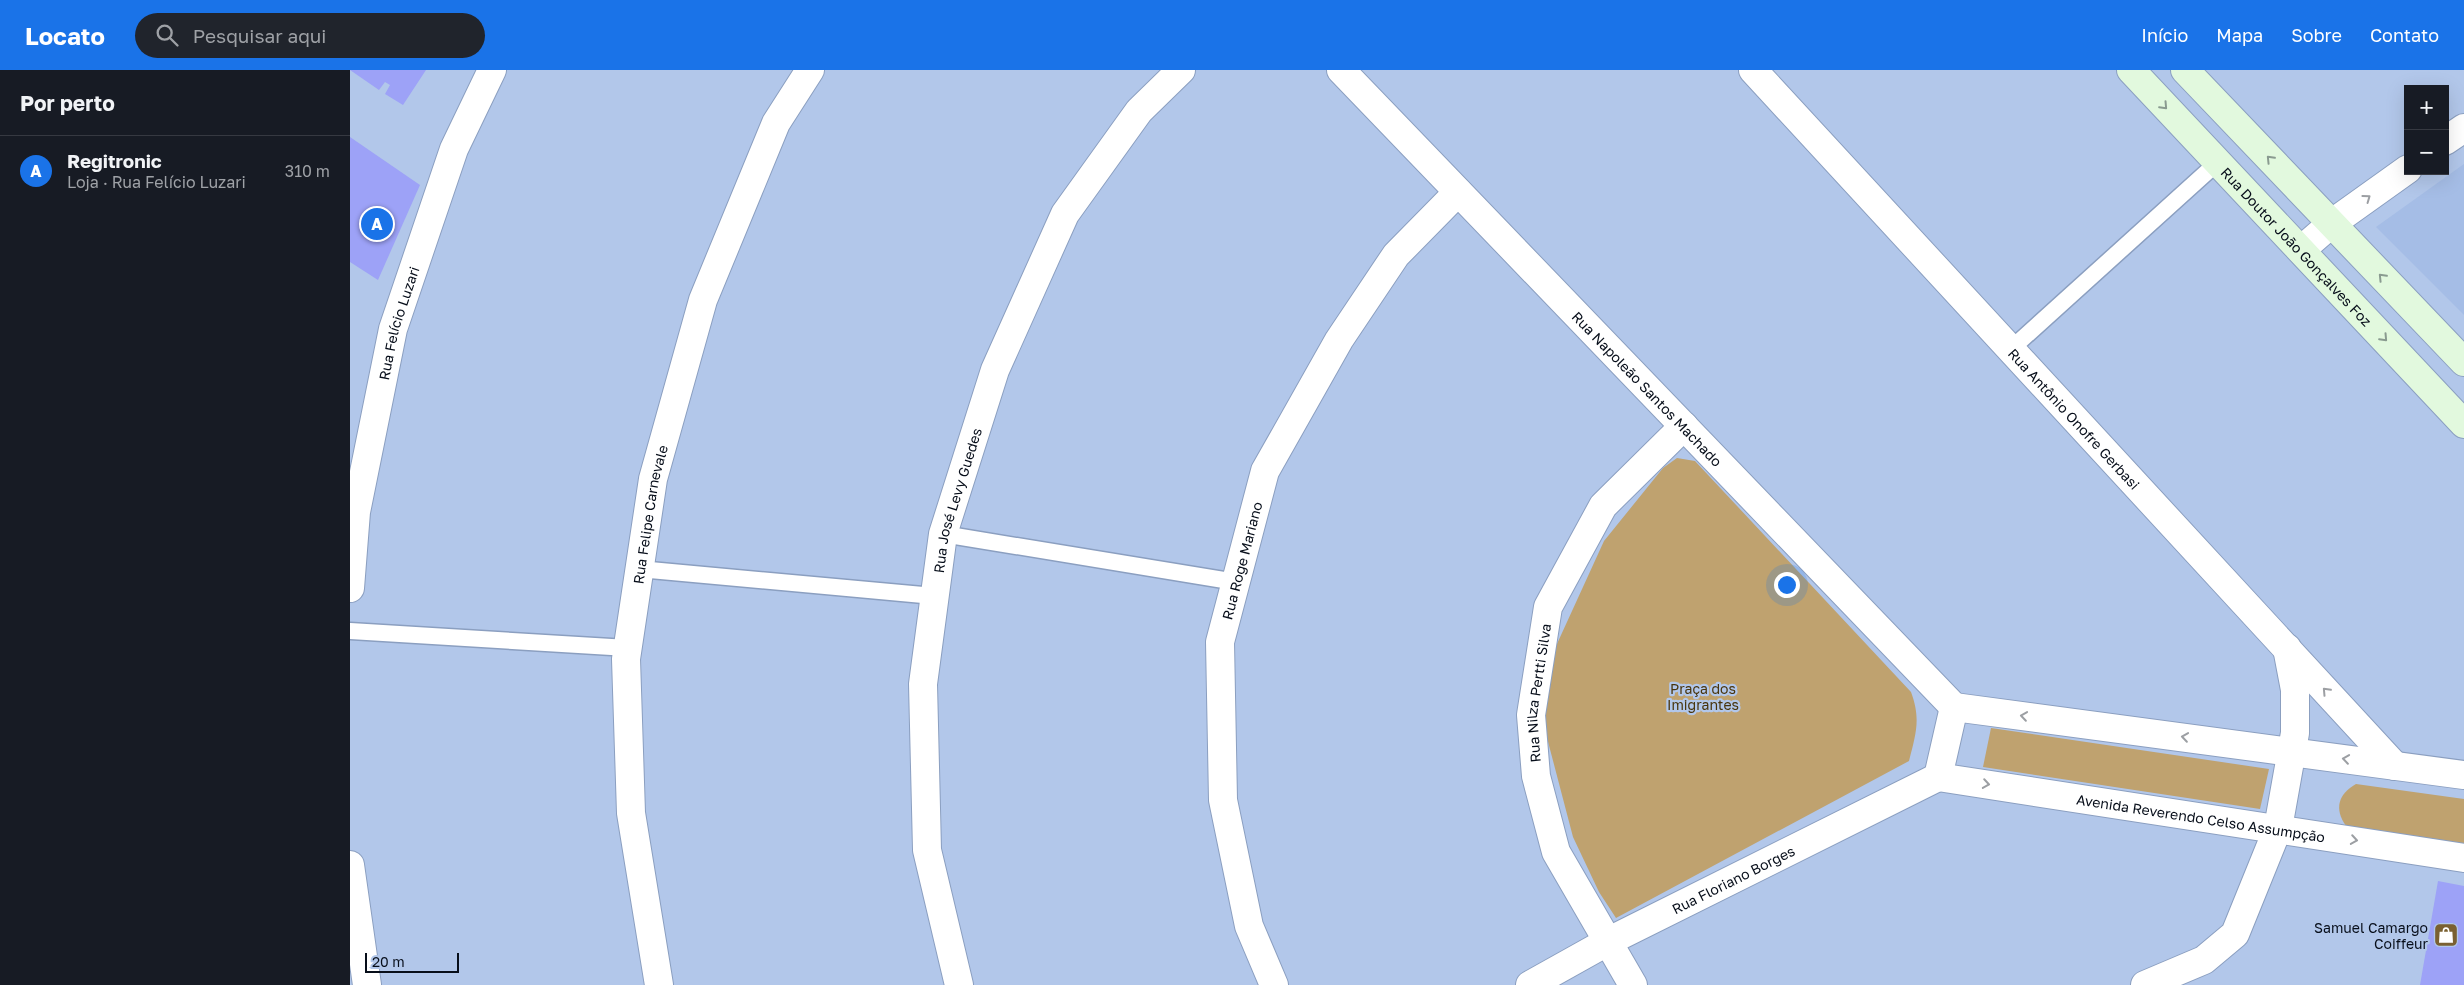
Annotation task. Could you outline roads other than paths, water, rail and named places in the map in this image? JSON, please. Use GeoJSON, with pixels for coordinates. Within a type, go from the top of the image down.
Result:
{"type":"FeatureCollection","features":[{"type":"Feature","properties":{"kind":"street","name":"Rua Felício Luzari"},"geometry":{"type":"LineString","coordinates":[[350,588],[361,438],[393,329],[454,149],[492,70]]}},
{"type":"Feature","properties":{"kind":"street","name":"Rua Felipe Carnevale"},"geometry":{"type":"LineString","coordinates":[[659,985],[654,967],[631,813],[626,659],[653,480],[702,300],[776,124],[810,70]]}},
{"type":"Feature","properties":{"kind":"street","name":"Rua José Levy Guedes"},"geometry":{"type":"LineString","coordinates":[[959,985],[927,850],[924,684],[943,534],[994,370],[1066,214],[1139,111],[1181,70]]}},
{"type":"Feature","properties":{"kind":"street","name":"Rua Napoleão Santos Machado"},"geometry":{"type":"LineString","coordinates":[[1341,70],[1954,707]]}},
{"type":"Feature","properties":{"kind":"street","name":"Rua Antônio Onofre Gerbasi"},"geometry":{"type":"LineString","coordinates":[[1753,70],[2395,766]]}},
{"type":"Feature","properties":{"kind":"street","name":"Rua Doutor João Gonçalves Foz"},"geometry":{"type":"LineString","coordinates":[[2131,70],[2464,424]]}},
{"type":"Feature","properties":{"kind":"street"},"geometry":{"type":"LineString","coordinates":[[2185,70],[2464,362]]}},
{"type":"Feature","properties":{"kind":"street"},"geometry":{"type":"LineString","coordinates":[[2449,139],[2464,128]]}},
{"type":"Feature","properties":{"kind":"street"},"geometry":{"type":"LineString","coordinates":[[2301,250],[2331,224],[2404,172]]}},
{"type":"Feature","properties":{"kind":"street","name":"Rua Roge Mariano"},"geometry":{"type":"LineString","coordinates":[[1274,985],[1249,926],[1223,800],[1220,642],[1265,471],[1338,340],[1396,255],[1458,192]]}},
{"type":"Feature","properties":{"kind":"street","name":"Rua Nilza Pertti Silva"},"geometry":{"type":"LineString","coordinates":[[1633,985],[1556,852],[1536,776],[1531,715],[1548,607],[1603,506],[1684,426]]}},
{"type":"Feature","properties":{"kind":"street"},"geometry":{"type":"LineString","coordinates":[[2145,985],[2204,960],[2235,934],[2278,828],[2292,751],[2295,733],[2295,690],[2287,648]]}},
{"type":"Feature","properties":{"kind":"street"},"geometry":{"type":"LineString","coordinates":[[1938,776],[1954,707],[2464,775]]}},
{"type":"Feature","properties":{"kind":"street","name":"Rua Floriano Borges"},"geometry":{"type":"LineString","coordinates":[[1530,985],[1607,942],[1938,776]]}},
{"type":"Feature","properties":{"kind":"street","name":"Avenida Reverendo Celso Assumpção"},"geometry":{"type":"LineString","coordinates":[[1938,776],[2464,858]]}},
{"type":"Feature","properties":{"kind":"street"},"geometry":{"type":"LineString","coordinates":[[350,865],[366,985]]}},
{"type":"Feature","properties":{"kind":"lane"},"geometry":{"type":"LineString","coordinates":[[2010,350],[2218,162]]}},
{"type":"Feature","properties":{"kind":"lane"},"geometry":{"type":"LineString","coordinates":[[943,534],[1236,582]]}},
{"type":"Feature","properties":{"kind":"lane"},"geometry":{"type":"LineString","coordinates":[[640,570],[934,596]]}},
{"type":"Feature","properties":{"kind":"lane"},"geometry":{"type":"LineString","coordinates":[[350,631],[628,648]]}},
{"type":"Feature","properties":{"kind":"place","name":"Regitronic"},"geometry":{"type":"Point","coordinates":[377,224]}},
{"type":"Feature","properties":{"kind":"place","name":"Samuel Camargo Coiffeur"},"geometry":{"type":"Point","coordinates":[2446,935]}},
{"type":"Feature","properties":{"kind":"park label","name":"Praça dos Imigrantes"},"geometry":{"type":"Point","coordinates":[1703,696]}}]}
